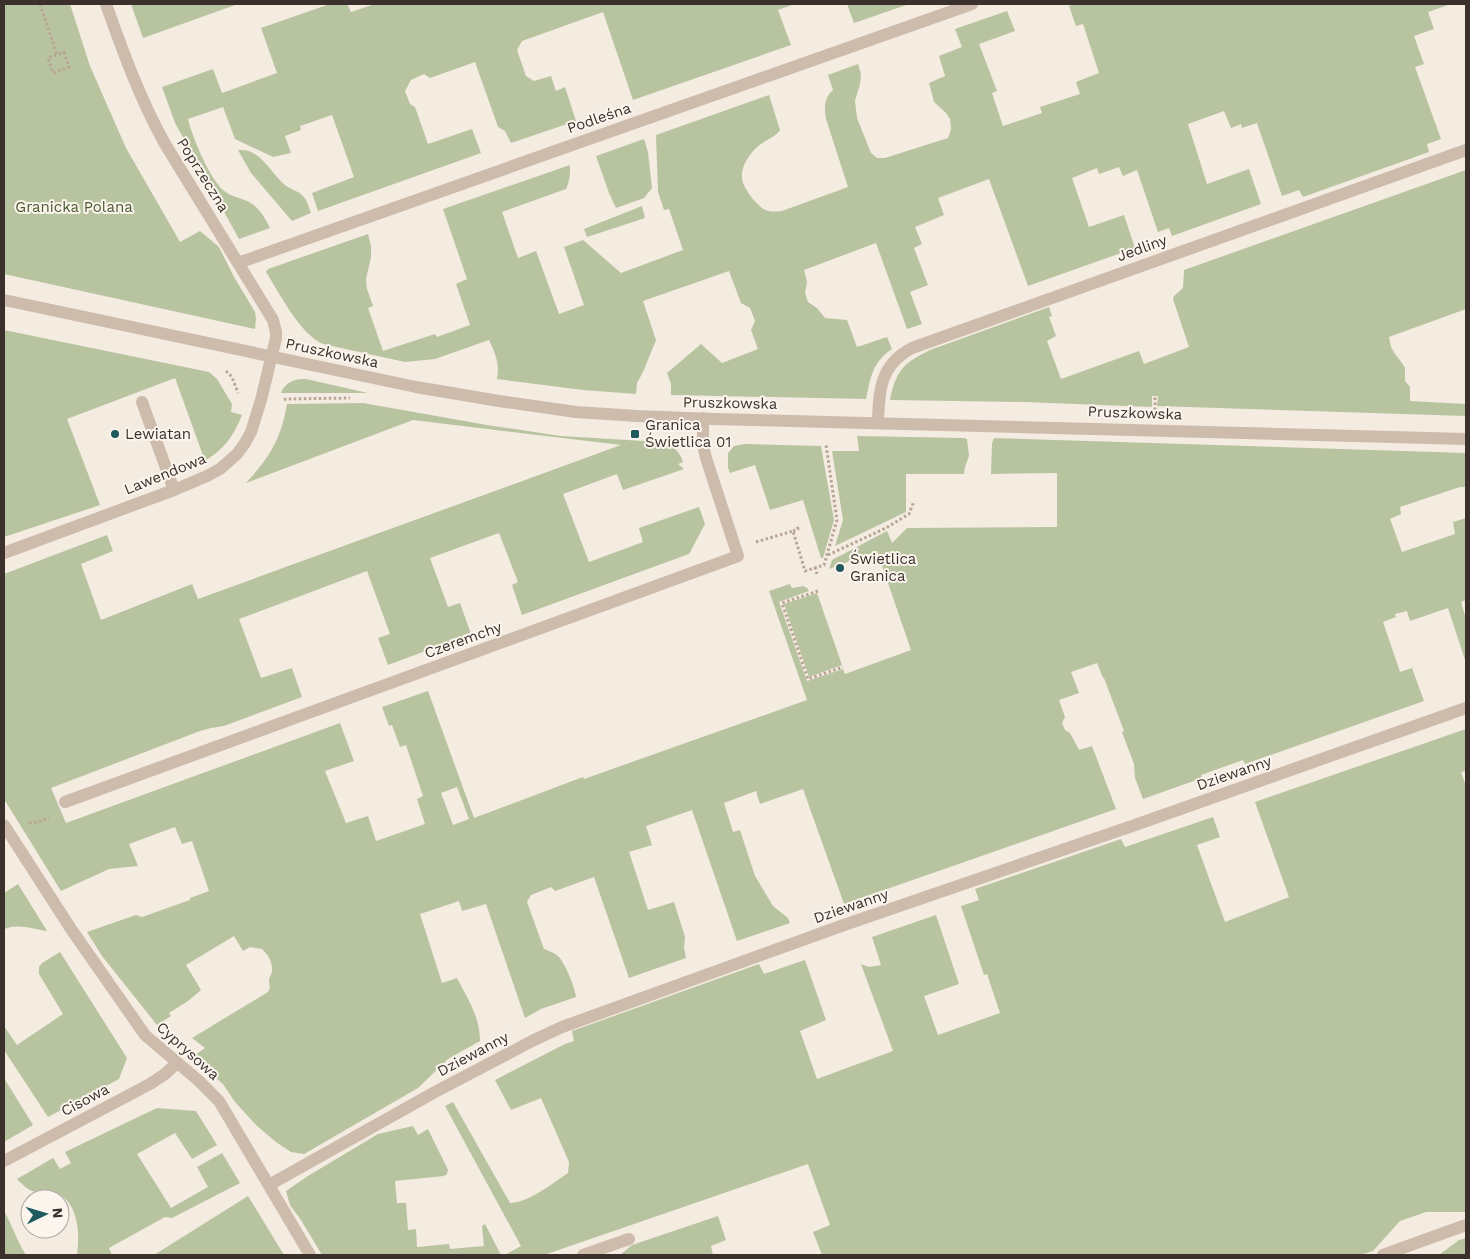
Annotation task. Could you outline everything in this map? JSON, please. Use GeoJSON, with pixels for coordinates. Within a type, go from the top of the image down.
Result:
{"type":"FeatureCollection","features":[{"type":"Feature","properties":{"kind":"street","name":"Poprzeczna"},"geometry":{"type":"LineString","coordinates":[[106,4],[120,47],[149,116],[273,320],[276,338],[271,357]]}},
{"type":"Feature","properties":{"kind":"street","name":"Podleśna"},"geometry":{"type":"LineString","coordinates":[[238,263],[972,4]]}},
{"type":"Feature","properties":{"kind":"street","name":"Jedliny"},"geometry":{"type":"LineString","coordinates":[[878,422],[881,383],[893,362],[905,351],[1466,150]]}},
{"type":"Feature","properties":{"kind":"street","name":"Pruszkowska"},"geometry":{"type":"LineString","coordinates":[[4,300],[416,387],[532,407],[576,412],[645,417],[1466,439]]}},
{"type":"Feature","properties":{"kind":"street","name":"Lawendowa"},"geometry":{"type":"LineString","coordinates":[[4,552],[174,490],[220,469],[245,444],[255,421],[271,357]]}},
{"type":"Feature","properties":{"kind":"street"},"geometry":{"type":"LineString","coordinates":[[142,402],[174,490]]}},
{"type":"Feature","properties":{"kind":"street","name":"Czeremchy"},"geometry":{"type":"LineString","coordinates":[[65,802],[738,556],[706,458],[703,444],[703,418]]}},
{"type":"Feature","properties":{"kind":"street","name":"Dziewanny"},"geometry":{"type":"LineString","coordinates":[[270,1185],[444,1088],[534,1040],[572,1023],[844,925],[1466,708]]}},
{"type":"Feature","properties":{"kind":"street","name":"Cyprysowa"},"geometry":{"type":"LineString","coordinates":[[4,826],[71,930],[145,1035],[220,1101],[310,1255]]}},
{"type":"Feature","properties":{"kind":"street","name":"Cisowa"},"geometry":{"type":"LineString","coordinates":[[4,1160],[150,1084],[177,1063]]}},
{"type":"Feature","properties":{"kind":"street"},"geometry":{"type":"LineString","coordinates":[[1383,1255],[1466,1225]]}},
{"type":"Feature","properties":{"kind":"street"},"geometry":{"type":"LineString","coordinates":[[583,1255],[629,1239]]}},
{"type":"Feature","properties":{"kind":"path"},"geometry":{"type":"LineString","coordinates":[[40,4],[57,54]]}},
{"type":"Feature","properties":{"kind":"path"},"geometry":{"type":"LineString","coordinates":[[64,52],[69,67],[53,73],[48,58],[57,54],[64,52]]}},
{"type":"Feature","properties":{"kind":"path"},"geometry":{"type":"LineString","coordinates":[[222,368],[232,377],[238,394],[245,396]]}},
{"type":"Feature","properties":{"kind":"path"},"geometry":{"type":"LineString","coordinates":[[1154,410],[1155,396]]}},
{"type":"Feature","properties":{"kind":"path"},"geometry":{"type":"LineString","coordinates":[[281,402],[286,399],[358,398]]}},
{"type":"Feature","properties":{"kind":"path"},"geometry":{"type":"LineString","coordinates":[[792,531],[805,571],[824,565],[837,520],[825,442]]}},
{"type":"Feature","properties":{"kind":"path"},"geometry":{"type":"LineString","coordinates":[[827,555],[886,528],[909,514],[914,501]]}},
{"type":"Feature","properties":{"kind":"path"},"geometry":{"type":"LineString","coordinates":[[753,544],[798,529],[797,525]]}},
{"type":"Feature","properties":{"kind":"path"},"geometry":{"type":"LineString","coordinates":[[815,568],[817,574]]}},
{"type":"Feature","properties":{"kind":"path"},"geometry":{"type":"LineString","coordinates":[[818,590],[782,603],[808,679],[843,667]]}},
{"type":"Feature","properties":{"kind":"path"},"geometry":{"type":"LineString","coordinates":[[4,826],[39,822],[58,815],[65,802]]}},
{"type":"Feature","properties":{"kind":"green space","name":"Granicka Polana"},"geometry":{"type":"Polygon","coordinates":[[[4,4],[70,4],[90,66],[126,148],[180,242],[200,231],[219,247],[255,312],[255,329],[4,274],[4,4]]]}},
{"type":"Feature","properties":{"kind":"green space"},"geometry":{"type":"Polygon","coordinates":[[[131,4],[238,4],[143,38],[131,4]]]}},
{"type":"Feature","properties":{"kind":"green space"},"geometry":{"type":"Polygon","coordinates":[[[327,4],[347,4],[351,12],[375,4],[795,4],[778,10],[791,45],[633,100],[603,12],[522,41],[517,50],[526,76],[534,81],[551,76],[556,91],[565,87],[576,121],[511,143],[505,131],[498,127],[475,62],[430,78],[424,74],[411,80],[405,91],[410,104],[415,107],[428,144],[472,129],[481,153],[318,211],[312,193],[354,177],[332,115],[300,126],[301,130],[285,136],[291,153],[273,157],[235,139],[223,107],[188,119],[198,148],[221,188],[232,196],[253,204],[270,228],[239,239],[175,123],[162,87],[213,69],[222,93],[277,73],[261,28],[327,4]]]}},
{"type":"Feature","properties":{"kind":"green space"},"geometry":{"type":"Polygon","coordinates":[[[847,4],[909,4],[854,23],[847,4]]]}},
{"type":"Feature","properties":{"kind":"green space"},"geometry":{"type":"Polygon","coordinates":[[[1077,4],[1451,4],[1428,12],[1434,29],[1414,36],[1424,64],[1415,67],[1441,139],[1427,144],[1429,152],[1303,197],[1299,190],[1282,196],[1257,123],[1242,128],[1241,124],[1231,128],[1224,111],[1188,124],[1207,184],[1249,169],[1261,204],[1172,236],[1169,228],[1158,232],[1137,170],[1123,176],[1119,167],[1099,174],[1097,168],[1072,178],[1089,227],[1124,215],[1135,248],[1028,286],[989,179],[938,198],[944,215],[915,227],[922,244],[914,248],[928,285],[910,292],[922,324],[907,329],[876,243],[804,270],[807,282],[805,293],[808,302],[817,308],[825,318],[847,320],[857,347],[887,337],[892,349],[876,365],[866,399],[671,395],[671,384],[667,373],[701,344],[722,363],[758,349],[751,330],[755,321],[750,308],[741,303],[729,271],[643,301],[656,340],[637,383],[636,394],[583,390],[497,379],[497,363],[489,340],[435,359],[405,362],[323,344],[306,332],[284,302],[266,272],[268,269],[368,234],[371,257],[366,279],[367,289],[373,306],[368,308],[383,351],[435,334],[437,337],[470,325],[456,284],[467,279],[443,209],[570,165],[566,189],[502,212],[518,258],[536,251],[559,314],[584,305],[564,247],[583,240],[621,273],[683,250],[669,209],[664,210],[658,192],[656,135],[769,95],[780,130],[751,154],[743,168],[742,180],[752,198],[762,208],[772,212],[782,211],[848,187],[826,119],[825,103],[833,90],[828,75],[858,64],[861,74],[855,101],[857,118],[871,153],[877,158],[885,158],[948,138],[951,128],[950,119],[934,102],[929,83],[945,76],[939,56],[962,47],[955,29],[1007,11],[1015,31],[979,44],[997,91],[992,93],[1003,126],[1042,113],[1040,107],[1080,94],[1076,82],[1099,73],[1083,24],[1076,26],[1069,6],[1077,4]]]}},
{"type":"Feature","properties":{"kind":"green space"},"geometry":{"type":"Polygon","coordinates":[[[644,139],[648,152],[652,188],[644,198],[616,208],[596,156],[644,139]]]}},
{"type":"Feature","properties":{"kind":"green space"},"geometry":{"type":"Polygon","coordinates":[[[238,150],[246,150],[259,157],[285,185],[304,197],[311,213],[292,221],[251,173],[238,150]]]}},
{"type":"Feature","properties":{"kind":"green space"},"geometry":{"type":"Polygon","coordinates":[[[1466,170],[1466,309],[1389,337],[1391,347],[1405,368],[1405,381],[1410,387],[1410,401],[1466,404],[1466,416],[1157,406],[1158,396],[1152,396],[1152,407],[1024,402],[890,400],[898,375],[913,359],[930,350],[1049,307],[1052,316],[1049,317],[1056,336],[1047,341],[1061,379],[1139,351],[1144,364],[1189,347],[1173,299],[1183,288],[1184,270],[1466,170]]]}},
{"type":"Feature","properties":{"kind":"green space"},"geometry":{"type":"Polygon","coordinates":[[[642,206],[645,218],[587,237],[584,229],[642,206]]]}},
{"type":"Feature","properties":{"kind":"green space"},"geometry":{"type":"Polygon","coordinates":[[[4,330],[209,372],[217,379],[232,404],[231,412],[242,415],[228,441],[205,461],[175,378],[67,419],[100,505],[4,537],[4,330]]]}},
{"type":"Feature","properties":{"kind":"green space"},"geometry":{"type":"Polygon","coordinates":[[[301,379],[368,393],[281,393],[289,383],[301,379]]]}},
{"type":"Feature","properties":{"kind":"green space"},"geometry":{"type":"Polygon","coordinates":[[[363,403],[561,436],[660,442],[674,448],[683,462],[678,464],[684,469],[623,490],[617,474],[563,494],[589,562],[643,542],[639,528],[699,507],[705,524],[689,554],[522,615],[512,585],[518,582],[499,533],[430,558],[448,607],[460,603],[471,634],[388,665],[378,638],[390,634],[367,571],[239,619],[261,678],[292,668],[302,697],[224,726],[200,731],[51,788],[66,823],[340,723],[354,761],[325,771],[346,823],[368,816],[376,841],[425,824],[417,799],[423,796],[406,745],[400,747],[392,725],[389,726],[382,707],[428,691],[474,818],[583,777],[584,779],[807,700],[769,591],[790,584],[793,588],[803,586],[809,591],[779,602],[807,681],[843,669],[845,674],[911,650],[877,551],[829,569],[832,560],[887,531],[892,543],[907,528],[1057,527],[1057,473],[991,474],[992,443],[994,438],[1466,453],[1466,487],[1460,487],[1400,507],[1401,514],[1390,519],[1402,552],[1455,534],[1453,522],[1466,518],[1466,600],[1461,602],[1466,619],[1466,663],[1448,608],[1410,621],[1407,611],[1395,614],[1396,617],[1383,622],[1400,672],[1412,668],[1424,701],[1245,764],[1243,760],[1201,775],[1202,778],[1143,799],[1135,778],[1134,764],[1122,732],[1124,731],[1097,663],[1071,672],[1079,693],[1059,700],[1065,717],[1062,723],[1079,750],[1092,746],[1116,809],[844,904],[803,789],[760,804],[756,791],[724,803],[733,832],[740,830],[755,876],[773,906],[788,918],[790,923],[737,941],[692,810],[646,826],[652,845],[629,852],[648,910],[674,902],[685,937],[686,958],[629,978],[594,877],[555,891],[551,887],[531,895],[527,902],[544,949],[556,954],[561,960],[572,982],[576,997],[541,1009],[525,1018],[486,904],[462,911],[459,901],[420,914],[442,983],[457,978],[476,1016],[480,1041],[448,1059],[418,1088],[304,1154],[291,1152],[256,1125],[235,1102],[223,1084],[192,1057],[205,1048],[192,1038],[268,992],[272,965],[264,951],[250,947],[243,951],[234,936],[186,965],[201,990],[169,1013],[171,1016],[157,1025],[102,956],[87,932],[136,915],[142,917],[190,900],[190,898],[209,891],[192,841],[182,844],[175,827],[129,844],[138,866],[109,869],[61,891],[4,799],[4,574],[107,535],[113,551],[81,564],[101,620],[192,584],[198,599],[621,445],[413,420],[246,483],[262,465],[278,438],[287,404],[363,403]],[[457,787],[441,793],[453,825],[469,819],[457,787]]]}},
{"type":"Feature","properties":{"kind":"green space"},"geometry":{"type":"Polygon","coordinates":[[[857,436],[964,438],[967,439],[969,456],[964,474],[906,474],[906,512],[835,546],[843,520],[832,451],[859,451],[857,436]]]}},
{"type":"Feature","properties":{"kind":"green space"},"geometry":{"type":"Polygon","coordinates":[[[745,444],[821,446],[834,520],[823,558],[821,558],[803,500],[770,510],[755,465],[730,473],[728,453],[734,446],[745,444]]]}},
{"type":"Feature","properties":{"kind":"green space"},"geometry":{"type":"Polygon","coordinates":[[[817,593],[842,665],[809,677],[784,604],[817,593]]]}},
{"type":"Feature","properties":{"kind":"green space"},"geometry":{"type":"Polygon","coordinates":[[[1466,729],[1466,771],[1461,772],[1466,786],[1466,1212],[1426,1212],[1400,1221],[1373,1251],[1360,1255],[822,1255],[813,1232],[830,1225],[808,1164],[544,1255],[505,1255],[521,1246],[445,1106],[453,1102],[510,1203],[525,1200],[540,1192],[568,1173],[569,1162],[541,1098],[511,1110],[495,1080],[574,1041],[572,1031],[759,964],[764,974],[805,960],[826,1020],[800,1031],[817,1079],[893,1051],[861,964],[869,967],[881,965],[872,937],[936,915],[959,984],[924,996],[938,1035],[1000,1013],[987,974],[984,975],[961,906],[979,900],[975,889],[1121,839],[1125,847],[1213,817],[1220,837],[1197,845],[1225,922],[1289,897],[1255,802],[1466,729]]]}},
{"type":"Feature","properties":{"kind":"green space"},"geometry":{"type":"Polygon","coordinates":[[[18,884],[47,931],[20,926],[4,929],[4,893],[18,884]]]}},
{"type":"Feature","properties":{"kind":"green space"},"geometry":{"type":"Polygon","coordinates":[[[60,952],[127,1058],[119,1079],[48,1117],[4,1050],[4,1026],[17,1045],[63,1014],[39,974],[39,967],[42,963],[60,952]]]}},
{"type":"Feature","properties":{"kind":"green space"},"geometry":{"type":"Polygon","coordinates":[[[4,1078],[33,1125],[4,1142],[4,1078]]]}},
{"type":"Feature","properties":{"kind":"green space"},"geometry":{"type":"Polygon","coordinates":[[[157,1108],[196,1111],[217,1145],[192,1159],[175,1133],[137,1154],[171,1208],[208,1187],[197,1167],[222,1153],[240,1183],[172,1218],[165,1217],[109,1248],[112,1255],[77,1255],[78,1229],[74,1211],[70,1205],[70,1189],[28,1189],[17,1179],[53,1158],[60,1169],[71,1163],[65,1152],[157,1108]]]}},
{"type":"Feature","properties":{"kind":"green space"},"geometry":{"type":"Polygon","coordinates":[[[413,1126],[418,1135],[428,1129],[448,1170],[444,1176],[395,1181],[397,1203],[406,1203],[408,1230],[416,1229],[417,1247],[449,1244],[450,1249],[484,1246],[482,1226],[485,1224],[501,1255],[322,1255],[290,1205],[286,1191],[378,1134],[413,1126]]]}},
{"type":"Feature","properties":{"kind":"green space"},"geometry":{"type":"Polygon","coordinates":[[[248,1196],[284,1255],[154,1255],[248,1196]]]}},
{"type":"Feature","properties":{"kind":"green space"},"geometry":{"type":"Polygon","coordinates":[[[4,1211],[20,1244],[26,1255],[4,1255],[4,1211]]]}},
{"type":"Feature","properties":{"kind":"green space"},"geometry":{"type":"Polygon","coordinates":[[[718,1216],[726,1240],[711,1246],[713,1255],[620,1255],[632,1245],[718,1216]]]}},
{"type":"Feature","properties":{"kind":"green space"},"geometry":{"type":"Polygon","coordinates":[[[1466,1238],[1466,1255],[1439,1255],[1459,1240],[1466,1238]]]}},
{"type":"Feature","properties":{"kind":"place","name":"Lewiatan"},"geometry":{"type":"Point","coordinates":[115,434]}},
{"type":"Feature","properties":{"kind":"place","name":"Granica Świetlica 01"},"geometry":{"type":"Point","coordinates":[635,434]}},
{"type":"Feature","properties":{"kind":"place","name":"Świetlica Granica"},"geometry":{"type":"Point","coordinates":[840,568]}}]}
